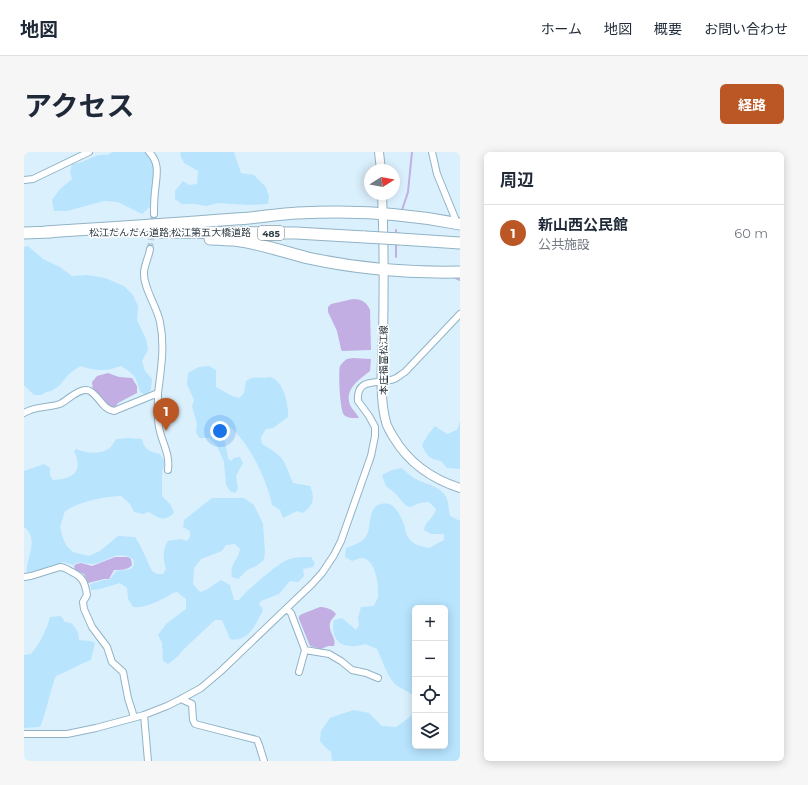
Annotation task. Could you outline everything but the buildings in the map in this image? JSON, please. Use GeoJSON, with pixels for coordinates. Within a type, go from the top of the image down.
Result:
{"type":"FeatureCollection","features":[{"type":"Feature","properties":{"kind":"highway"},"geometry":{"type":"LineString","coordinates":[[45,232],[249,218],[297,213],[332,212],[383,214],[457,221]]}},
{"type":"Feature","properties":{"kind":"highway"},"geometry":{"type":"LineString","coordinates":[[176,231],[203,238],[235,240],[309,258],[363,268],[460,272]]}},
{"type":"Feature","properties":{"kind":"highway","name":"松江だんだん道路;松江第五大橋道路"},"geometry":{"type":"LineString","coordinates":[[24,233],[176,231],[296,233],[460,243]]}},
{"type":"Feature","properties":{"kind":"main road"},"geometry":{"type":"LineString","coordinates":[[379,152],[380,164]]}},
{"type":"Feature","properties":{"kind":"main road","name":"本庄福富松江線"},"geometry":{"type":"LineString","coordinates":[[382,200],[384,270],[382,382],[386,423],[400,448],[425,472],[438,480],[460,488]]}},
{"type":"Feature","properties":{"kind":"street"},"geometry":{"type":"LineString","coordinates":[[24,180],[33,179],[90,152]]}},
{"type":"Feature","properties":{"kind":"street"},"geometry":{"type":"LineString","coordinates":[[154,214],[154,192],[158,170],[151,154],[159,152]]}},
{"type":"Feature","properties":{"kind":"street"},"geometry":{"type":"LineString","coordinates":[[432,152],[437,174],[457,221]]}},
{"type":"Feature","properties":{"kind":"street"},"geometry":{"type":"LineString","coordinates":[[150,249],[144,273],[146,284],[156,307],[161,329],[163,356],[158,393],[158,420],[169,460],[168,470]]}},
{"type":"Feature","properties":{"kind":"street"},"geometry":{"type":"LineString","coordinates":[[24,734],[67,734],[144,715],[167,706],[201,688],[287,608],[322,573],[334,556],[341,541],[371,456],[376,436],[375,427],[358,401],[359,390],[368,382],[382,382],[395,379],[405,372],[460,314]]}},
{"type":"Feature","properties":{"kind":"street"},"geometry":{"type":"LineString","coordinates":[[24,413],[30,409],[61,403],[84,390],[89,390],[105,407],[114,411],[158,393]]}},
{"type":"Feature","properties":{"kind":"street"},"geometry":{"type":"LineString","coordinates":[[24,577],[37,575],[64,567],[80,576],[84,581],[87,595],[83,602],[84,609],[92,627],[107,647],[112,662],[123,672],[128,698],[134,717]]}},
{"type":"Feature","properties":{"kind":"street"},"geometry":{"type":"LineString","coordinates":[[287,608],[291,613],[305,650],[299,672]]}},
{"type":"Feature","properties":{"kind":"street"},"geometry":{"type":"LineString","coordinates":[[305,650],[329,654],[352,670],[366,673],[378,678]]}},
{"type":"Feature","properties":{"kind":"street"},"geometry":{"type":"LineString","coordinates":[[181,699],[192,704],[192,720],[195,724],[257,740],[264,761]]}},
{"type":"Feature","properties":{"kind":"street"},"geometry":{"type":"LineString","coordinates":[[144,715],[148,761]]}},
{"type":"Feature","properties":{"kind":"shaded area"},"geometry":{"type":"Polygon","coordinates":[[[112,152],[146,152],[155,168],[151,206],[142,214],[118,202],[104,201],[67,211],[54,211],[52,200],[60,189],[72,179],[70,172],[72,164],[82,162],[98,155],[108,155],[112,152]]]}},
{"type":"Feature","properties":{"kind":"shaded area"},"geometry":{"type":"Polygon","coordinates":[[[181,152],[234,152],[241,173],[254,175],[266,187],[269,197],[268,204],[249,205],[218,203],[206,206],[182,204],[175,199],[175,191],[183,181],[189,185],[197,184],[198,171],[184,163],[180,154],[181,152]]]}},
{"type":"Feature","properties":{"kind":"shaded area"},"geometry":{"type":"Polygon","coordinates":[[[28,246],[43,259],[60,267],[72,276],[87,275],[105,278],[124,286],[133,295],[138,306],[137,320],[146,339],[148,350],[142,361],[145,371],[152,379],[151,390],[146,395],[140,392],[134,376],[121,366],[100,370],[80,366],[69,374],[59,386],[42,395],[34,395],[24,385],[24,247],[28,246]]]}},
{"type":"Feature","properties":{"kind":"shaded area"},"geometry":{"type":"Polygon","coordinates":[[[353,299],[363,302],[370,310],[371,350],[342,351],[341,349],[337,331],[328,312],[328,307],[331,304],[353,299]]]}},
{"type":"Feature","properties":{"kind":"shaded area"},"geometry":{"type":"Polygon","coordinates":[[[347,359],[371,359],[370,371],[354,385],[349,394],[350,405],[359,418],[349,418],[344,415],[340,399],[340,366],[347,359]]]}},
{"type":"Feature","properties":{"kind":"shaded area"},"geometry":{"type":"Polygon","coordinates":[[[209,366],[216,370],[216,387],[232,396],[239,398],[244,393],[246,381],[251,378],[270,377],[279,383],[285,394],[288,407],[288,417],[273,428],[266,429],[261,437],[262,444],[280,456],[293,483],[310,486],[313,498],[309,507],[303,513],[297,511],[283,518],[280,510],[272,505],[266,484],[256,461],[235,431],[227,425],[222,426],[228,458],[231,461],[234,458],[240,457],[243,463],[236,476],[238,489],[235,493],[230,491],[226,485],[224,462],[217,446],[209,438],[199,438],[196,432],[197,424],[192,406],[194,400],[187,384],[188,373],[199,367],[209,366]]]}},
{"type":"Feature","properties":{"kind":"shaded area"},"geometry":{"type":"Polygon","coordinates":[[[108,373],[119,377],[132,378],[137,386],[137,393],[118,403],[116,409],[110,408],[93,390],[92,382],[97,376],[108,373]]]}},
{"type":"Feature","properties":{"kind":"shaded area"},"geometry":{"type":"Polygon","coordinates":[[[460,421],[460,469],[447,468],[441,461],[429,456],[425,452],[422,445],[435,426],[447,434],[457,430],[460,421]]]}},
{"type":"Feature","properties":{"kind":"shaded area"},"geometry":{"type":"Polygon","coordinates":[[[116,439],[142,439],[146,448],[160,454],[165,462],[162,472],[162,496],[171,505],[174,513],[167,518],[162,518],[149,512],[143,514],[134,512],[130,504],[121,496],[106,497],[85,502],[65,511],[60,527],[66,545],[73,552],[89,556],[100,551],[118,536],[135,537],[152,571],[157,574],[163,574],[166,569],[164,551],[168,541],[180,539],[187,541],[190,537],[190,531],[183,527],[184,520],[212,498],[244,498],[254,505],[263,524],[265,552],[264,560],[247,570],[238,579],[232,577],[232,569],[240,549],[235,544],[226,545],[222,551],[201,559],[194,568],[193,584],[200,592],[206,590],[221,580],[230,585],[234,600],[239,600],[262,578],[289,559],[297,557],[311,557],[315,563],[313,567],[303,569],[304,576],[298,582],[290,581],[279,594],[261,601],[259,604],[263,610],[251,631],[242,638],[230,639],[222,620],[215,620],[176,658],[168,664],[163,661],[162,643],[158,635],[166,624],[186,609],[186,599],[177,592],[148,605],[133,607],[128,599],[127,588],[120,583],[91,590],[90,584],[110,579],[116,571],[131,569],[134,565],[133,559],[127,556],[117,555],[94,564],[79,562],[73,565],[63,562],[52,568],[27,575],[32,544],[29,532],[24,527],[24,471],[44,464],[50,468],[50,475],[53,480],[66,478],[75,473],[77,469],[77,458],[74,451],[76,449],[84,452],[96,453],[109,448],[116,439]]]}},
{"type":"Feature","properties":{"kind":"shaded area"},"geometry":{"type":"Polygon","coordinates":[[[402,468],[414,478],[439,489],[445,495],[450,516],[460,520],[460,761],[332,761],[331,752],[320,741],[321,731],[330,718],[354,710],[369,713],[382,726],[396,727],[412,714],[412,749],[448,749],[448,605],[412,605],[412,695],[394,683],[386,671],[377,649],[365,644],[358,646],[346,646],[335,638],[333,627],[334,620],[342,618],[356,630],[359,625],[358,618],[361,607],[374,606],[378,597],[376,574],[371,563],[362,558],[352,561],[345,557],[346,548],[359,543],[366,536],[371,515],[376,506],[386,503],[390,504],[401,517],[407,536],[417,545],[429,548],[444,540],[444,534],[431,534],[424,530],[436,509],[429,502],[420,503],[410,507],[405,505],[396,494],[386,486],[382,475],[392,470],[402,468]]]}},
{"type":"Feature","properties":{"kind":"shaded area"},"geometry":{"type":"Polygon","coordinates":[[[115,557],[128,557],[131,559],[132,565],[126,569],[114,570],[109,579],[88,583],[84,574],[75,570],[74,566],[76,564],[81,563],[92,566],[115,557]]]}},
{"type":"Feature","properties":{"kind":"shaded area"},"geometry":{"type":"Polygon","coordinates":[[[320,607],[329,609],[336,614],[330,622],[330,629],[335,643],[334,646],[328,646],[321,649],[310,646],[299,619],[299,616],[302,614],[320,607]]]}},
{"type":"Feature","properties":{"kind":"shaded area"},"geometry":{"type":"Polygon","coordinates":[[[61,616],[65,622],[71,623],[78,632],[79,640],[91,641],[95,643],[91,660],[56,676],[40,727],[24,728],[24,655],[31,654],[37,646],[45,632],[50,617],[61,616]]]}},
{"type":"Feature","properties":{"kind":"waterway"},"geometry":{"type":"LineString","coordinates":[[402,210],[408,192],[412,152]]}},
{"type":"Feature","properties":{"kind":"waterway"},"geometry":{"type":"LineString","coordinates":[[396,230],[396,236]]}},
{"type":"Feature","properties":{"kind":"waterway"},"geometry":{"type":"LineString","coordinates":[[396,242],[396,257]]}},
{"type":"Feature","properties":{"kind":"waterway"},"geometry":{"type":"LineString","coordinates":[[454,277],[460,280]]}},
{"type":"Feature","properties":{"kind":"tunnel"},"geometry":{"type":"LineString","coordinates":[[150,249],[154,214]]}},
{"type":"Feature","properties":{"kind":"place","name":"新山西公民館"},"geometry":{"type":"Point","coordinates":[166,431]}}]}
